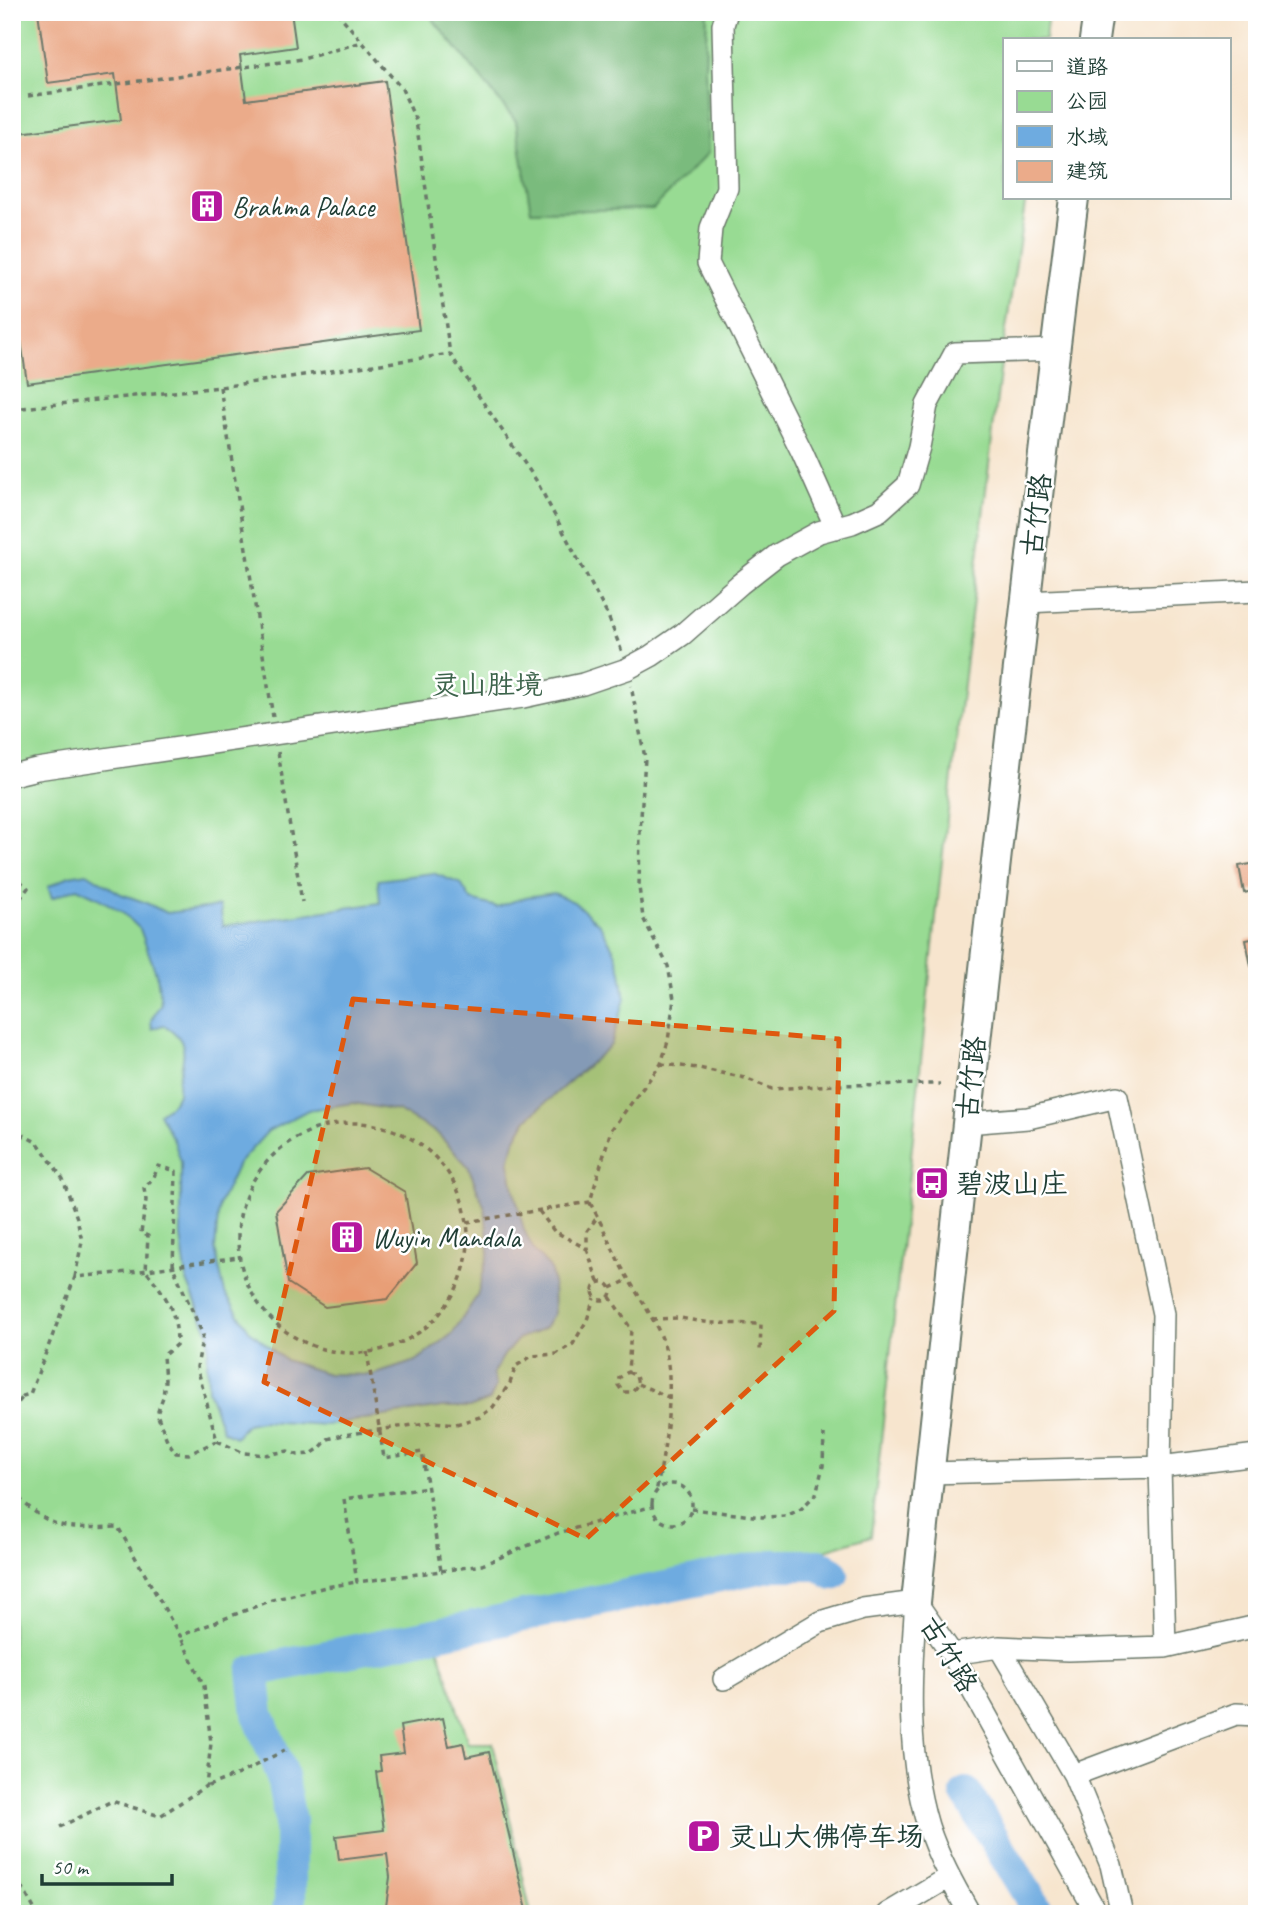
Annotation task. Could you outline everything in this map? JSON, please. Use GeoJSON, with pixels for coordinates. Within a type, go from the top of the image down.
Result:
{"type":"FeatureCollection","features":[{"type":"Feature","properties":{"kind":"main road"},"geometry":{"type":"LineString","coordinates":[[1094,38],[1098,12]]}},
{"type":"Feature","properties":{"kind":"main road","name":"古竹路"},"geometry":{"type":"LineString","coordinates":[[916,1602],[966,1123],[1074,200]]}},
{"type":"Feature","properties":{"kind":"street"},"geometry":{"type":"LineString","coordinates":[[727,12],[723,25],[727,188],[711,228],[708,263],[802,452],[836,528]]}},
{"type":"Feature","properties":{"kind":"street"},"geometry":{"type":"LineString","coordinates":[[12,775],[37,769],[523,697],[583,684],[627,668],[683,634],[777,555],[819,532],[878,511],[908,485],[927,405],[955,353],[1055,350]]}},
{"type":"Feature","properties":{"kind":"street"},"geometry":{"type":"LineString","coordinates":[[1026,602],[1257,591]]}},
{"type":"Feature","properties":{"kind":"street"},"geometry":{"type":"LineString","coordinates":[[966,1123],[1028,1118],[1117,1097],[1163,1314],[1160,1467],[1165,1647]]}},
{"type":"Feature","properties":{"kind":"street"},"geometry":{"type":"LineString","coordinates":[[930,1473],[1160,1467],[1257,1455]]}},
{"type":"Feature","properties":{"kind":"street"},"geometry":{"type":"LineString","coordinates":[[724,1679],[820,1622],[863,1609],[916,1602],[911,1722],[916,1775],[928,1827],[949,1877],[970,1914]]}},
{"type":"Feature","properties":{"kind":"street","name":"古竹路"},"geometry":{"type":"LineString","coordinates":[[916,1602],[952,1654],[1097,1914]]}},
{"type":"Feature","properties":{"kind":"street"},"geometry":{"type":"LineString","coordinates":[[952,1654],[999,1647],[1068,1650],[1165,1647],[1257,1626]]}},
{"type":"Feature","properties":{"kind":"street"},"geometry":{"type":"LineString","coordinates":[[999,1647],[1074,1775],[1111,1865],[1122,1914]]}},
{"type":"Feature","properties":{"kind":"street"},"geometry":{"type":"LineString","coordinates":[[1074,1775],[1236,1714],[1257,1715]]}},
{"type":"Feature","properties":{"kind":"street"},"geometry":{"type":"LineString","coordinates":[[887,1914],[949,1877]]}},
{"type":"Feature","properties":{"kind":"path"},"geometry":{"type":"LineString","coordinates":[[337,12],[402,89],[416,121],[450,354],[536,480],[608,616],[627,668],[635,704],[645,758],[639,887],[643,918],[668,966],[674,999],[668,1041],[661,1064],[611,1130],[590,1202],[608,1241],[663,1339],[669,1370],[668,1397],[662,1464],[656,1492],[653,1506],[659,1518],[671,1523],[684,1519],[691,1508],[690,1495],[681,1486],[667,1485],[656,1492]]}},
{"type":"Feature","properties":{"kind":"path"},"geometry":{"type":"LineString","coordinates":[[28,96],[303,59],[362,42]]}},
{"type":"Feature","properties":{"kind":"path"},"geometry":{"type":"LineString","coordinates":[[12,409],[220,387],[450,354]]}},
{"type":"Feature","properties":{"kind":"path"},"geometry":{"type":"LineString","coordinates":[[220,387],[302,902]]}},
{"type":"Feature","properties":{"kind":"path"},"geometry":{"type":"LineString","coordinates":[[12,874],[28,888],[12,910]]}},
{"type":"Feature","properties":{"kind":"path"},"geometry":{"type":"LineString","coordinates":[[661,1064],[699,1068],[745,1078],[772,1089],[834,1085],[940,1084]]}},
{"type":"Feature","properties":{"kind":"path"},"geometry":{"type":"LineString","coordinates":[[348,1123],[376,1125],[403,1134],[426,1149],[446,1169],[459,1194],[467,1222],[468,1247],[463,1272],[452,1297],[436,1318],[416,1335],[393,1346],[367,1352],[341,1353],[317,1348],[293,1337],[274,1322],[257,1303],[245,1281],[238,1256],[237,1229],[243,1202],[255,1176],[272,1155],[295,1138],[321,1127],[348,1123]]}},
{"type":"Feature","properties":{"kind":"path"},"geometry":{"type":"LineString","coordinates":[[12,1129],[38,1143],[63,1179],[82,1241],[75,1277],[30,1394],[12,1399]]}},
{"type":"Feature","properties":{"kind":"path"},"geometry":{"type":"LineString","coordinates":[[217,1441],[197,1367],[203,1335],[175,1266],[176,1171],[159,1166],[144,1188],[146,1200],[141,1233],[148,1236],[146,1270],[164,1292],[177,1329],[177,1345],[163,1356],[165,1380],[157,1414],[167,1440],[176,1453],[189,1454],[217,1441],[244,1453],[265,1455],[288,1451],[298,1455],[311,1454],[328,1440],[343,1435],[434,1422],[456,1424],[481,1418],[494,1407],[510,1383],[516,1366],[532,1356],[556,1354],[573,1344],[587,1320],[594,1298],[592,1289],[598,1282]]}},
{"type":"Feature","properties":{"kind":"path"},"geometry":{"type":"LineString","coordinates":[[467,1222],[590,1202]]}},
{"type":"Feature","properties":{"kind":"path"},"geometry":{"type":"LineString","coordinates":[[539,1212],[554,1231],[587,1249]]}},
{"type":"Feature","properties":{"kind":"path"},"geometry":{"type":"LineString","coordinates":[[598,1216],[587,1231],[587,1249],[598,1282]]}},
{"type":"Feature","properties":{"kind":"path"},"geometry":{"type":"LineString","coordinates":[[75,1277],[146,1270],[238,1256]]}},
{"type":"Feature","properties":{"kind":"path"},"geometry":{"type":"LineString","coordinates":[[611,1288],[629,1280]]}},
{"type":"Feature","properties":{"kind":"path"},"geometry":{"type":"LineString","coordinates":[[598,1282],[607,1283],[611,1288],[610,1297],[631,1329],[628,1372]]}},
{"type":"Feature","properties":{"kind":"path"},"geometry":{"type":"LineString","coordinates":[[594,1298],[602,1300],[610,1297]]}},
{"type":"Feature","properties":{"kind":"path"},"geometry":{"type":"LineString","coordinates":[[652,1319],[680,1318],[711,1323],[761,1324],[760,1352]]}},
{"type":"Feature","properties":{"kind":"path"},"geometry":{"type":"LineString","coordinates":[[367,1352],[384,1458],[422,1452],[441,1571]]}},
{"type":"Feature","properties":{"kind":"path"},"geometry":{"type":"LineString","coordinates":[[628,1372],[636,1376],[638,1384]]}},
{"type":"Feature","properties":{"kind":"path"},"geometry":{"type":"LineString","coordinates":[[628,1372],[619,1378],[618,1385],[623,1392],[632,1392],[638,1384]]}},
{"type":"Feature","properties":{"kind":"path"},"geometry":{"type":"LineString","coordinates":[[638,1384],[668,1397]]}},
{"type":"Feature","properties":{"kind":"path"},"geometry":{"type":"LineString","coordinates":[[12,1410],[23,1396]]}},
{"type":"Feature","properties":{"kind":"path"},"geometry":{"type":"LineString","coordinates":[[691,1508],[762,1517],[786,1516],[801,1509],[816,1494],[824,1466],[824,1434]]}},
{"type":"Feature","properties":{"kind":"path"},"geometry":{"type":"LineString","coordinates":[[357,1582],[344,1499],[428,1487]]}},
{"type":"Feature","properties":{"kind":"path"},"geometry":{"type":"LineString","coordinates":[[12,1492],[30,1509],[54,1524],[86,1528],[118,1527],[180,1636],[204,1686],[211,1743],[206,1786]]}},
{"type":"Feature","properties":{"kind":"path"},"geometry":{"type":"LineString","coordinates":[[180,1636],[272,1600],[326,1587],[482,1565],[558,1533],[653,1506]]}},
{"type":"Feature","properties":{"kind":"path"},"geometry":{"type":"LineString","coordinates":[[60,1827],[113,1801],[160,1816],[206,1786],[241,1773],[285,1751]]}},
{"type":"Feature","properties":{"kind":"path"},"geometry":{"type":"LineString","coordinates":[[12,1870],[37,1914]]}},
{"type":"Feature","properties":{"kind":"highlighted area"},"geometry":{"type":"Polygon","coordinates":[[[353,999],[839,1039],[834,1311],[586,1539],[264,1382],[353,999]]]}},
{"type":"Feature","properties":{"kind":"green space","name":"灵山胜境"},"geometry":{"type":"Polygon","coordinates":[[[12,12],[427,12],[516,121],[532,211],[653,209],[705,68],[707,12],[1048,12],[1045,38],[1003,38],[1003,200],[1026,200],[1002,355],[942,861],[871,1536],[802,1557],[433,1631],[468,1743],[493,1743],[531,1914],[12,1914],[12,12]]]}},
{"type":"Feature","properties":{"kind":"green space"},"geometry":{"type":"Polygon","coordinates":[[[427,12],[707,12],[705,68],[708,153],[653,209],[531,211],[516,121],[427,12]]]}},
{"type":"Feature","properties":{"kind":"water"},"geometry":{"type":"Polygon","coordinates":[[[87,873],[121,894],[167,913],[220,906],[223,926],[380,903],[378,880],[433,873],[461,884],[471,900],[497,907],[526,897],[554,893],[574,902],[600,925],[615,952],[625,999],[611,1045],[527,1119],[514,1142],[509,1162],[524,1230],[534,1251],[550,1268],[554,1313],[545,1328],[518,1339],[504,1355],[493,1374],[496,1386],[490,1400],[472,1407],[443,1407],[326,1425],[262,1421],[247,1424],[235,1437],[223,1431],[208,1390],[209,1334],[187,1281],[181,1237],[181,1162],[174,1141],[159,1113],[177,1097],[183,1047],[177,1035],[163,1025],[152,1029],[151,1020],[161,1003],[157,976],[140,929],[122,912],[77,888],[52,898],[48,887],[69,876],[87,873]],[[353,1103],[308,1110],[268,1131],[238,1164],[219,1205],[215,1249],[225,1293],[250,1331],[285,1360],[328,1374],[373,1375],[416,1361],[452,1334],[477,1296],[489,1252],[485,1208],[468,1166],[437,1133],[398,1111],[353,1103]]]}},
{"type":"Feature","properties":{"kind":"building","name":"Brahma Palace"},"geometry":{"type":"Polygon","coordinates":[[[38,12],[291,12],[296,47],[240,55],[246,100],[385,81],[419,330],[27,383],[12,277],[12,134],[121,120],[115,74],[48,83],[38,12]]]}},
{"type":"Feature","properties":{"kind":"building"},"geometry":{"type":"Polygon","coordinates":[[[1257,863],[1257,890],[1244,893],[1239,866],[1257,863]]]}},
{"type":"Feature","properties":{"kind":"building"},"geometry":{"type":"Polygon","coordinates":[[[1257,938],[1257,965],[1251,966],[1246,940],[1257,938]]]}},
{"type":"Feature","properties":{"kind":"building","name":"Wuyin Mandala"},"geometry":{"type":"Polygon","coordinates":[[[365,1168],[405,1192],[417,1263],[388,1299],[325,1307],[288,1283],[276,1211],[308,1176],[365,1168]]]}},
{"type":"Feature","properties":{"kind":"building"},"geometry":{"type":"Polygon","coordinates":[[[443,1718],[449,1746],[463,1743],[466,1757],[489,1752],[528,1914],[385,1914],[390,1877],[387,1854],[339,1860],[336,1836],[384,1830],[376,1772],[381,1771],[379,1756],[404,1753],[400,1726],[443,1718]]]}},
{"type":"Feature","properties":{"kind":"waterway"},"geometry":{"type":"LineString","coordinates":[[286,1914],[290,1903],[290,1820],[281,1772],[258,1714],[253,1671],[774,1565],[820,1565],[833,1574]]}},
{"type":"Feature","properties":{"kind":"waterway"},"geometry":{"type":"LineString","coordinates":[[966,1793],[1040,1914]]}},
{"type":"Feature","properties":{"kind":"place","name":"Brahma Palace"},"geometry":{"type":"Point","coordinates":[207,206]}},
{"type":"Feature","properties":{"kind":"place","name":"碧波山庄"},"geometry":{"type":"Point","coordinates":[932,1183]}},
{"type":"Feature","properties":{"kind":"place","name":"Wuyin Mandala"},"geometry":{"type":"Point","coordinates":[347,1237]}},
{"type":"Feature","properties":{"kind":"place","name":"灵山大佛停车场"},"geometry":{"type":"Point","coordinates":[704,1836]}}]}
